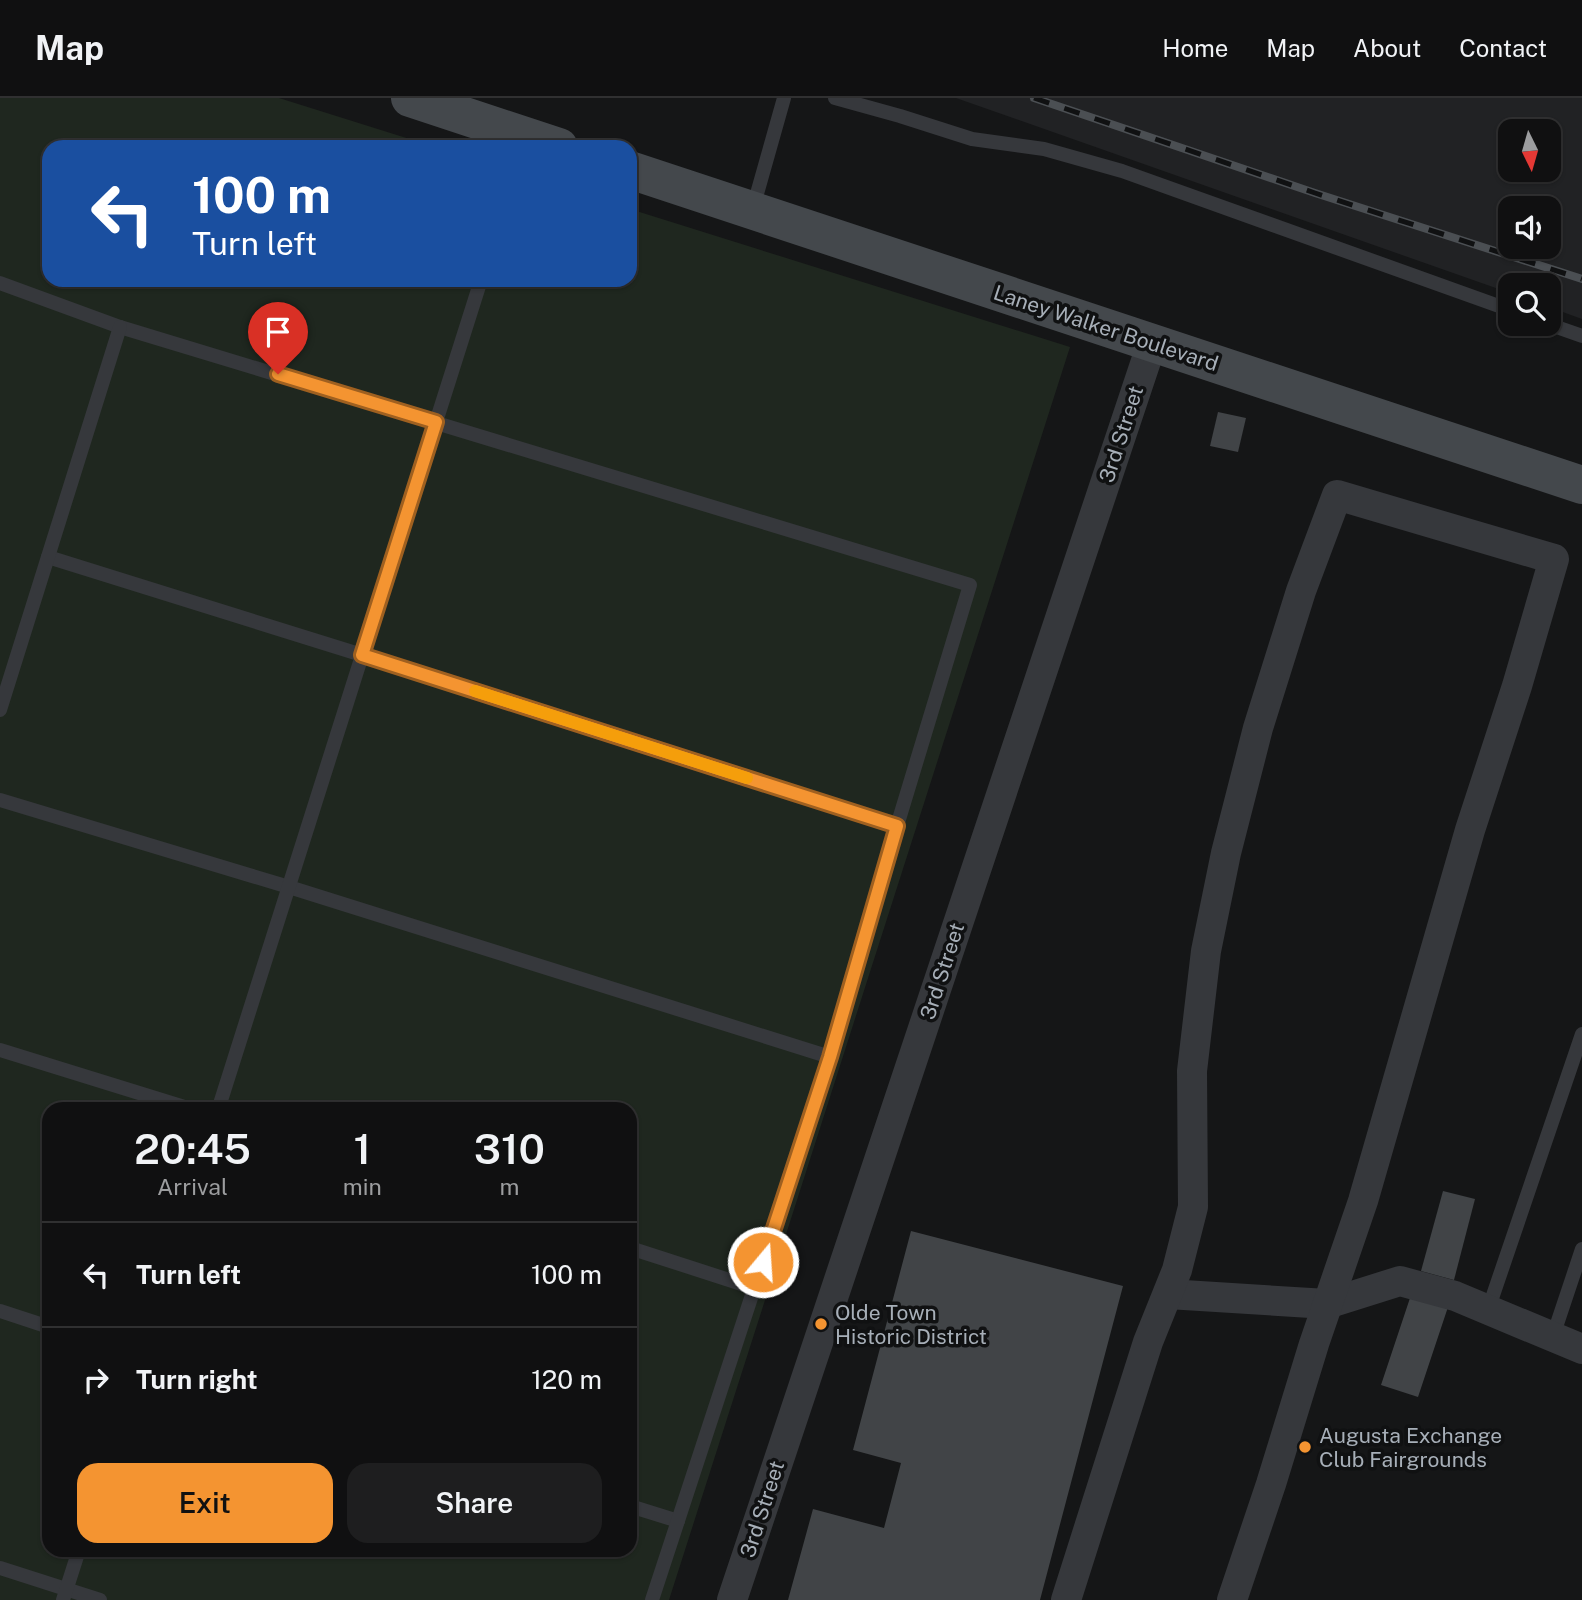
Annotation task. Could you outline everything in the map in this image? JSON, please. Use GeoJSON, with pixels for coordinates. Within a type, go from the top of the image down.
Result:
{"type":"FeatureCollection","features":[{"type":"Feature","properties":{"kind":"main road"},"geometry":{"type":"LineString","coordinates":[[410,98],[538,140]]}},
{"type":"Feature","properties":{"kind":"main road","name":"Laney Walker Boulevard"},"geometry":{"type":"LineString","coordinates":[[637,172],[1582,485]]}},
{"type":"Feature","properties":{"kind":"street","name":"3rd Street"},"geometry":{"type":"LineString","coordinates":[[732,1600],[1152,343]]}},
{"type":"Feature","properties":{"kind":"street"},"geometry":{"type":"LineString","coordinates":[[1066,1600],[1148,1342],[1178,1270],[1193,1207],[1192,1072],[1206,951],[1226,853],[1258,728],[1301,591],[1337,495],[1554,559],[1517,686],[1470,830],[1363,1201],[1232,1600]]}},
{"type":"Feature","properties":{"kind":"street"},"geometry":{"type":"LineString","coordinates":[[1168,1293],[1328,1304],[1400,1281],[1455,1296],[1582,1349]]}},
{"type":"Feature","properties":{"kind":"lane"},"geometry":{"type":"LineString","coordinates":[[752,211],[784,98]]}},
{"type":"Feature","properties":{"kind":"lane"},"geometry":{"type":"LineString","coordinates":[[835,98],[972,139],[1044,149],[1122,171],[1498,306]]}},
{"type":"Feature","properties":{"kind":"lane"},"geometry":{"type":"LineString","coordinates":[[0,283],[120,327],[970,585],[830,1057],[652,1600]]}},
{"type":"Feature","properties":{"kind":"lane"},"geometry":{"type":"LineString","coordinates":[[221,1102],[479,287]]}},
{"type":"Feature","properties":{"kind":"lane"},"geometry":{"type":"LineString","coordinates":[[0,710],[120,327]]}},
{"type":"Feature","properties":{"kind":"lane"},"geometry":{"type":"LineString","coordinates":[[1561,329],[1582,336]]}},
{"type":"Feature","properties":{"kind":"lane"},"geometry":{"type":"LineString","coordinates":[[48,557],[897,826]]}},
{"type":"Feature","properties":{"kind":"lane"},"geometry":{"type":"LineString","coordinates":[[0,800],[289,887],[830,1057]]}},
{"type":"Feature","properties":{"kind":"lane"},"geometry":{"type":"LineString","coordinates":[[1488,1310],[1582,1034]]}},
{"type":"Feature","properties":{"kind":"lane"},"geometry":{"type":"LineString","coordinates":[[0,1050],[168,1102]]}},
{"type":"Feature","properties":{"kind":"lane"},"geometry":{"type":"LineString","coordinates":[[1553,1336],[1582,1249]]}},
{"type":"Feature","properties":{"kind":"lane"},"geometry":{"type":"LineString","coordinates":[[637,1250],[754,1288]]}},
{"type":"Feature","properties":{"kind":"lane"},"geometry":{"type":"LineString","coordinates":[[0,1311],[42,1325]]}},
{"type":"Feature","properties":{"kind":"lane"},"geometry":{"type":"LineString","coordinates":[[637,1508],[678,1521]]}},
{"type":"Feature","properties":{"kind":"lane"},"geometry":{"type":"LineString","coordinates":[[65,1595],[77,1557]]}},
{"type":"Feature","properties":{"kind":"lane"},"geometry":{"type":"LineString","coordinates":[[0,1568],[65,1595],[100,1600]]}},
{"type":"Feature","properties":{"kind":"shaded area"},"geometry":{"type":"Polygon","coordinates":[[[0,98],[279,98],[413,140],[42,140],[42,287],[637,287],[637,211],[1070,347],[669,1600],[0,1600],[0,98]]]}},
{"type":"Feature","properties":{"kind":"shaded area"},"geometry":{"type":"Polygon","coordinates":[[[956,98],[1582,98],[1582,319],[1561,311],[1561,273],[1498,273],[1498,289],[956,98]]]}},
{"type":"Feature","properties":{"kind":"building"},"geometry":{"type":"Polygon","coordinates":[[[1218,412],[1246,418],[1238,452],[1210,446],[1218,412]]]}},
{"type":"Feature","properties":{"kind":"building"},"geometry":{"type":"Polygon","coordinates":[[[1443,1191],[1475,1199],[1454,1280],[1421,1271],[1443,1191]]]}},
{"type":"Feature","properties":{"kind":"building"},"geometry":{"type":"Polygon","coordinates":[[[911,1231],[1123,1286],[1040,1600],[788,1600],[813,1509],[884,1528],[901,1463],[853,1450],[911,1231]]]}},
{"type":"Feature","properties":{"kind":"building"},"geometry":{"type":"Polygon","coordinates":[[[1411,1295],[1448,1307],[1418,1397],[1381,1385],[1411,1295]]]}},
{"type":"Feature","properties":{"kind":"railway"},"geometry":{"type":"LineString","coordinates":[[1034,98],[1582,279]]}},
{"type":"Feature","properties":{"kind":"slow traffic"},"geometry":{"type":"LineString","coordinates":[[475,691],[747,778]]}},
{"type":"Feature","properties":{"kind":"place","name":"Olde Town Historic District"},"geometry":{"type":"Point","coordinates":[821,1324]}},
{"type":"Feature","properties":{"kind":"place","name":"Augusta Exchange Club Fairgrounds"},"geometry":{"type":"Point","coordinates":[1305,1447]}},
{"type":"Feature","properties":{"kind":"route"},"geometry":{"type":"LineString","coordinates":[[278,374],[436,422],[362,655],[897,826],[830,1057],[763,1262]]}}]}
